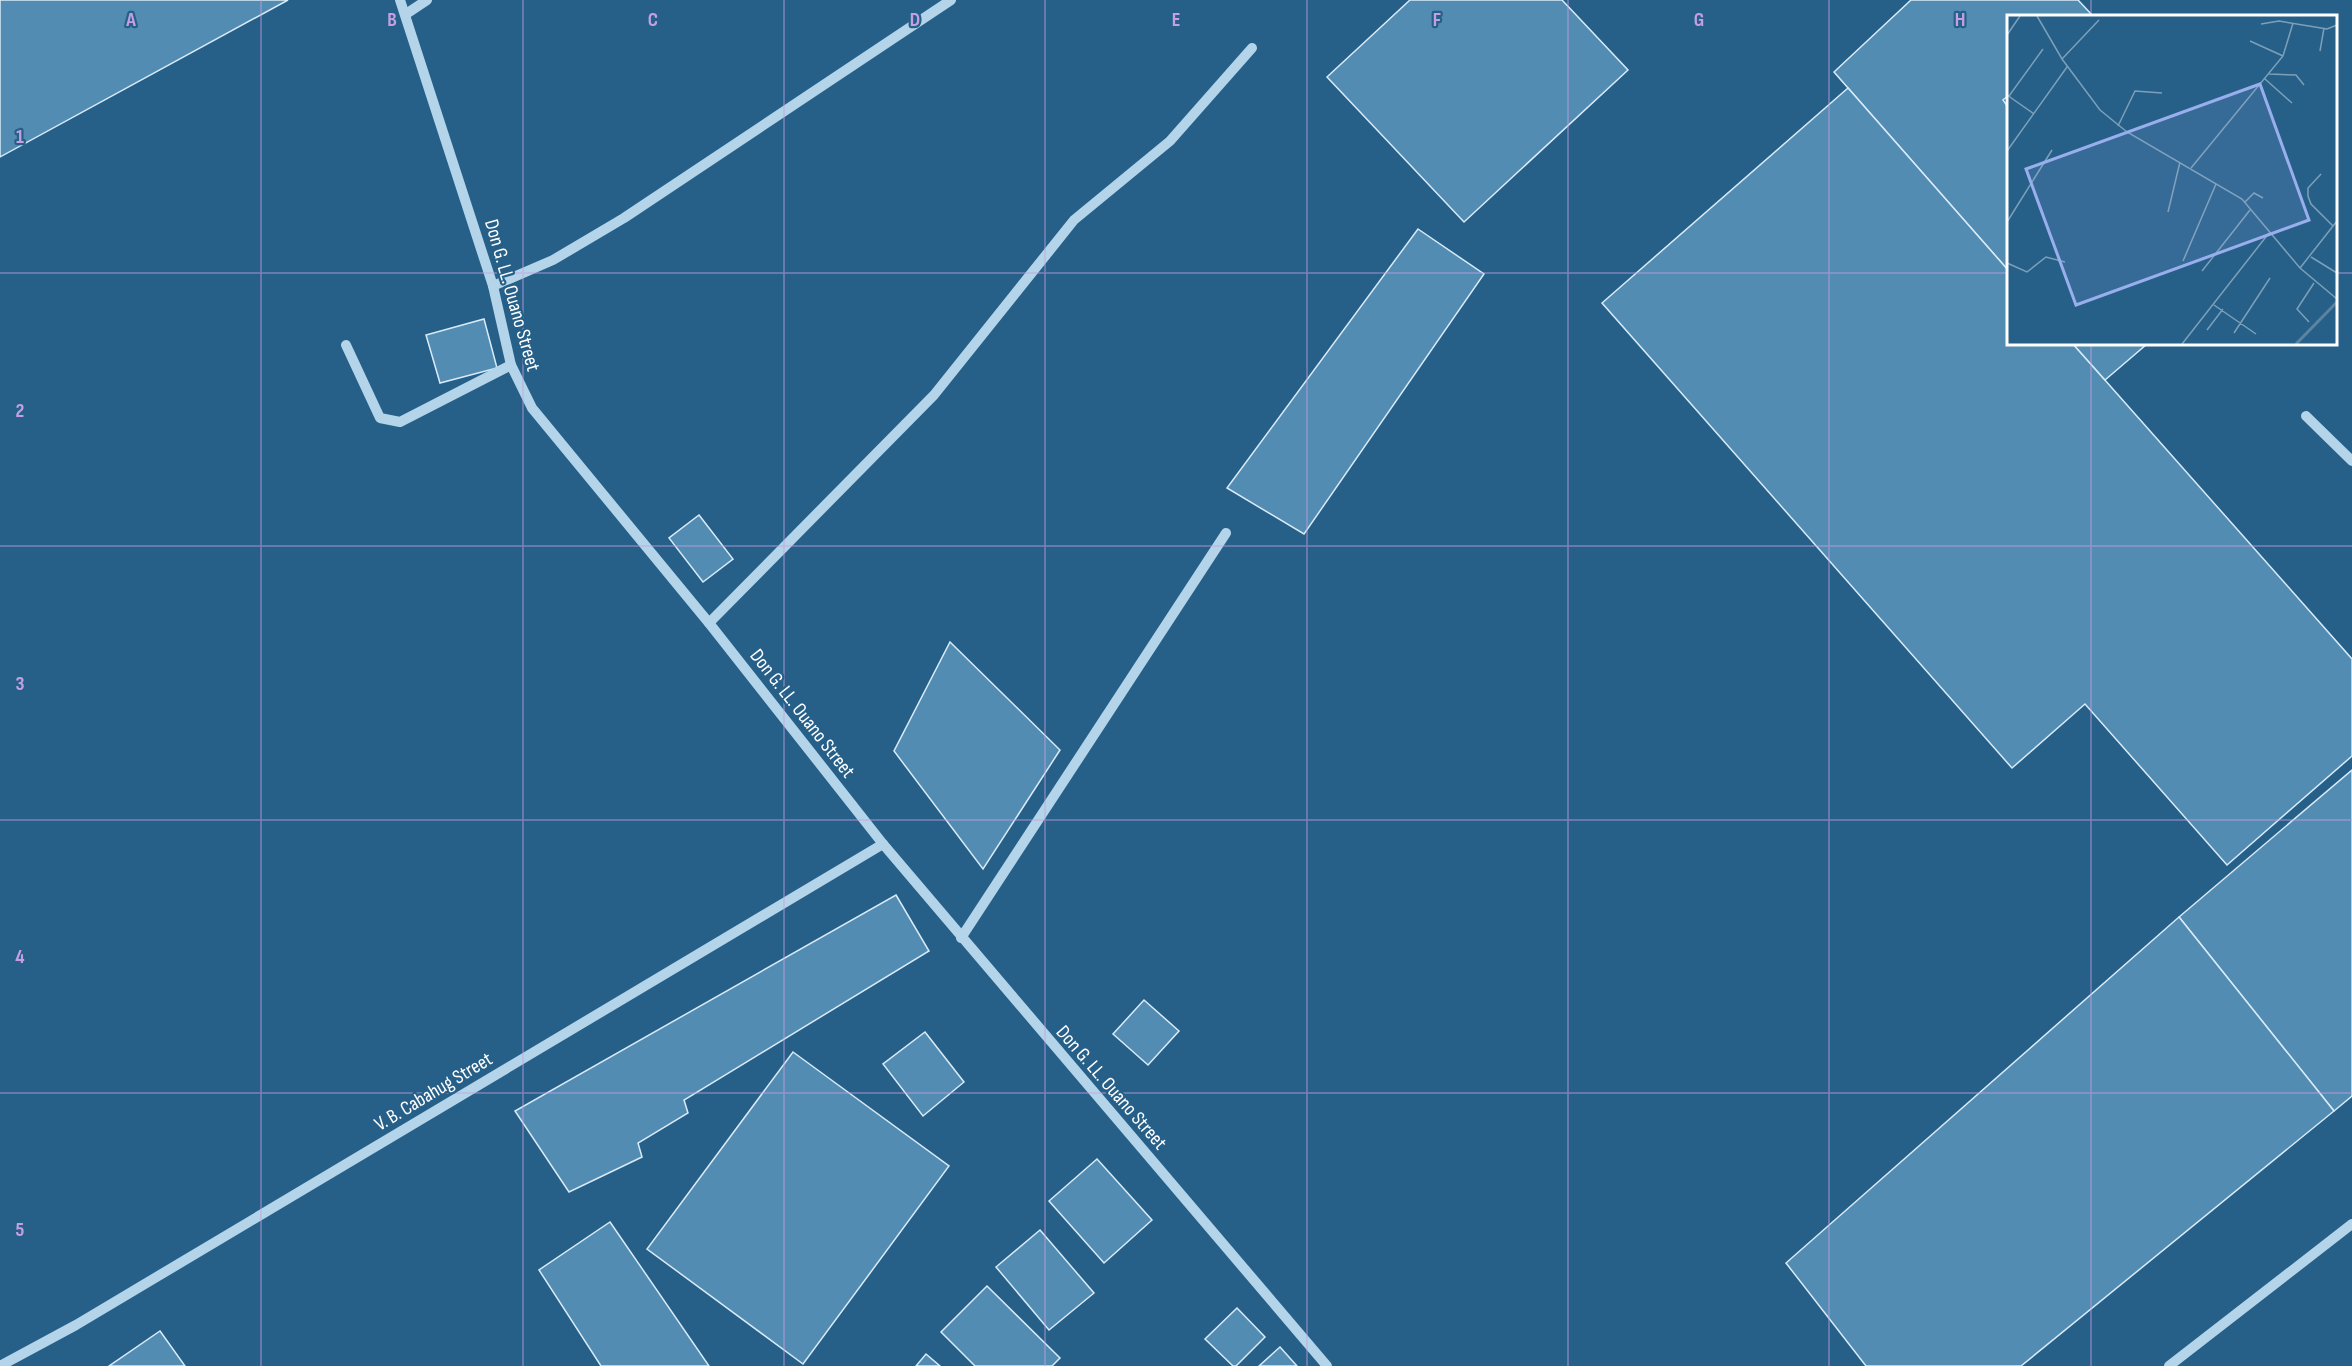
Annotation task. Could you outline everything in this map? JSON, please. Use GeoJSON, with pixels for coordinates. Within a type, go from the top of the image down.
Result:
{"type":"FeatureCollection","features":[{"type":"Feature","properties":{"kind":"street","name":"Don G. LL. Ouano Street"},"geometry":{"type":"LineString","coordinates":[[400,0],[493,286],[511,365],[532,408],[709,623],[883,844],[961,938],[1327,1366]]}},
{"type":"Feature","properties":{"kind":"street"},"geometry":{"type":"LineString","coordinates":[[406,14],[427,0]]}},
{"type":"Feature","properties":{"kind":"street"},"geometry":{"type":"LineString","coordinates":[[493,286],[553,260],[624,218],[951,0]]}},
{"type":"Feature","properties":{"kind":"street"},"geometry":{"type":"LineString","coordinates":[[709,623],[934,395],[1074,219],[1170,141],[1252,48]]}},
{"type":"Feature","properties":{"kind":"street"},"geometry":{"type":"LineString","coordinates":[[346,345],[380,418],[400,422],[511,365]]}},
{"type":"Feature","properties":{"kind":"street"},"geometry":{"type":"LineString","coordinates":[[2306,416],[2352,461]]}},
{"type":"Feature","properties":{"kind":"street"},"geometry":{"type":"LineString","coordinates":[[961,938],[1226,533]]}},
{"type":"Feature","properties":{"kind":"street","name":"V. B. Cabahug Street"},"geometry":{"type":"LineString","coordinates":[[0,1366],[76,1325],[883,844]]}},
{"type":"Feature","properties":{"kind":"street"},"geometry":{"type":"LineString","coordinates":[[2169,1366],[2352,1224]]}},
{"type":"Feature","properties":{"kind":"building"},"geometry":{"type":"Polygon","coordinates":[[[0,0],[288,0],[0,157],[0,0]]]}},
{"type":"Feature","properties":{"kind":"building"},"geometry":{"type":"Polygon","coordinates":[[[1410,0],[1562,0],[1628,70],[1464,222],[1327,77],[1410,0]]]}},
{"type":"Feature","properties":{"kind":"building"},"geometry":{"type":"Polygon","coordinates":[[[1911,0],[2078,0],[2092,15],[2007,15],[2007,97],[2003,100],[2007,106],[2007,269],[1834,72],[1911,0]]]}},
{"type":"Feature","properties":{"kind":"building"},"geometry":{"type":"Polygon","coordinates":[[[1848,88],[2007,269],[2007,345],[2074,345],[2352,659],[2352,756],[2227,865],[2085,704],[2012,768],[1602,303],[1848,88]]]}},
{"type":"Feature","properties":{"kind":"building"},"geometry":{"type":"Polygon","coordinates":[[[1418,229],[1484,274],[1304,534],[1227,488],[1418,229]]]}},
{"type":"Feature","properties":{"kind":"building"},"geometry":{"type":"Polygon","coordinates":[[[484,319],[497,368],[440,383],[426,335],[484,319]]]}},
{"type":"Feature","properties":{"kind":"building"},"geometry":{"type":"Polygon","coordinates":[[[2074,345],[2146,345],[2105,380],[2074,345]]]}},
{"type":"Feature","properties":{"kind":"building"},"geometry":{"type":"Polygon","coordinates":[[[699,515],[733,559],[703,582],[669,538],[699,515]]]}},
{"type":"Feature","properties":{"kind":"building"},"geometry":{"type":"Polygon","coordinates":[[[950,642],[1060,750],[983,869],[894,751],[950,642]]]}},
{"type":"Feature","properties":{"kind":"building"},"geometry":{"type":"Polygon","coordinates":[[[2352,770],[2352,1096],[2334,1111],[2179,917],[2352,770]]]}},
{"type":"Feature","properties":{"kind":"building"},"geometry":{"type":"Polygon","coordinates":[[[896,895],[929,951],[684,1100],[688,1113],[638,1143],[642,1157],[569,1192],[515,1111],[896,895]]]}},
{"type":"Feature","properties":{"kind":"building"},"geometry":{"type":"Polygon","coordinates":[[[2179,917],[2334,1111],[2021,1366],[1866,1366],[1786,1263],[2179,917]]]}},
{"type":"Feature","properties":{"kind":"building"},"geometry":{"type":"Polygon","coordinates":[[[1144,1000],[1179,1031],[1148,1065],[1113,1034],[1144,1000]]]}},
{"type":"Feature","properties":{"kind":"building"},"geometry":{"type":"Polygon","coordinates":[[[925,1032],[964,1082],[923,1116],[883,1064],[925,1032]]]}},
{"type":"Feature","properties":{"kind":"building"},"geometry":{"type":"Polygon","coordinates":[[[793,1052],[949,1166],[803,1364],[647,1249],[793,1052]]]}},
{"type":"Feature","properties":{"kind":"building"},"geometry":{"type":"Polygon","coordinates":[[[1097,1159],[1152,1220],[1104,1263],[1049,1201],[1097,1159]]]}},
{"type":"Feature","properties":{"kind":"building"},"geometry":{"type":"Polygon","coordinates":[[[610,1222],[709,1366],[601,1366],[539,1270],[610,1222]]]}},
{"type":"Feature","properties":{"kind":"building"},"geometry":{"type":"Polygon","coordinates":[[[1040,1230],[1094,1293],[1049,1330],[996,1267],[1040,1230]]]}},
{"type":"Feature","properties":{"kind":"building"},"geometry":{"type":"Polygon","coordinates":[[[987,1286],[1060,1358],[1052,1366],[975,1366],[941,1332],[987,1286]]]}},
{"type":"Feature","properties":{"kind":"building"},"geometry":{"type":"Polygon","coordinates":[[[1237,1308],[1265,1337],[1236,1366],[1233,1366],[1205,1339],[1237,1308]]]}},
{"type":"Feature","properties":{"kind":"building"},"geometry":{"type":"Polygon","coordinates":[[[160,1331],[185,1366],[109,1366],[160,1331]]]}},
{"type":"Feature","properties":{"kind":"building"},"geometry":{"type":"Polygon","coordinates":[[[1280,1347],[1297,1366],[1259,1366],[1280,1347]]]}},
{"type":"Feature","properties":{"kind":"building"},"geometry":{"type":"Polygon","coordinates":[[[926,1354],[940,1366],[916,1366],[926,1354]]]}}]}
